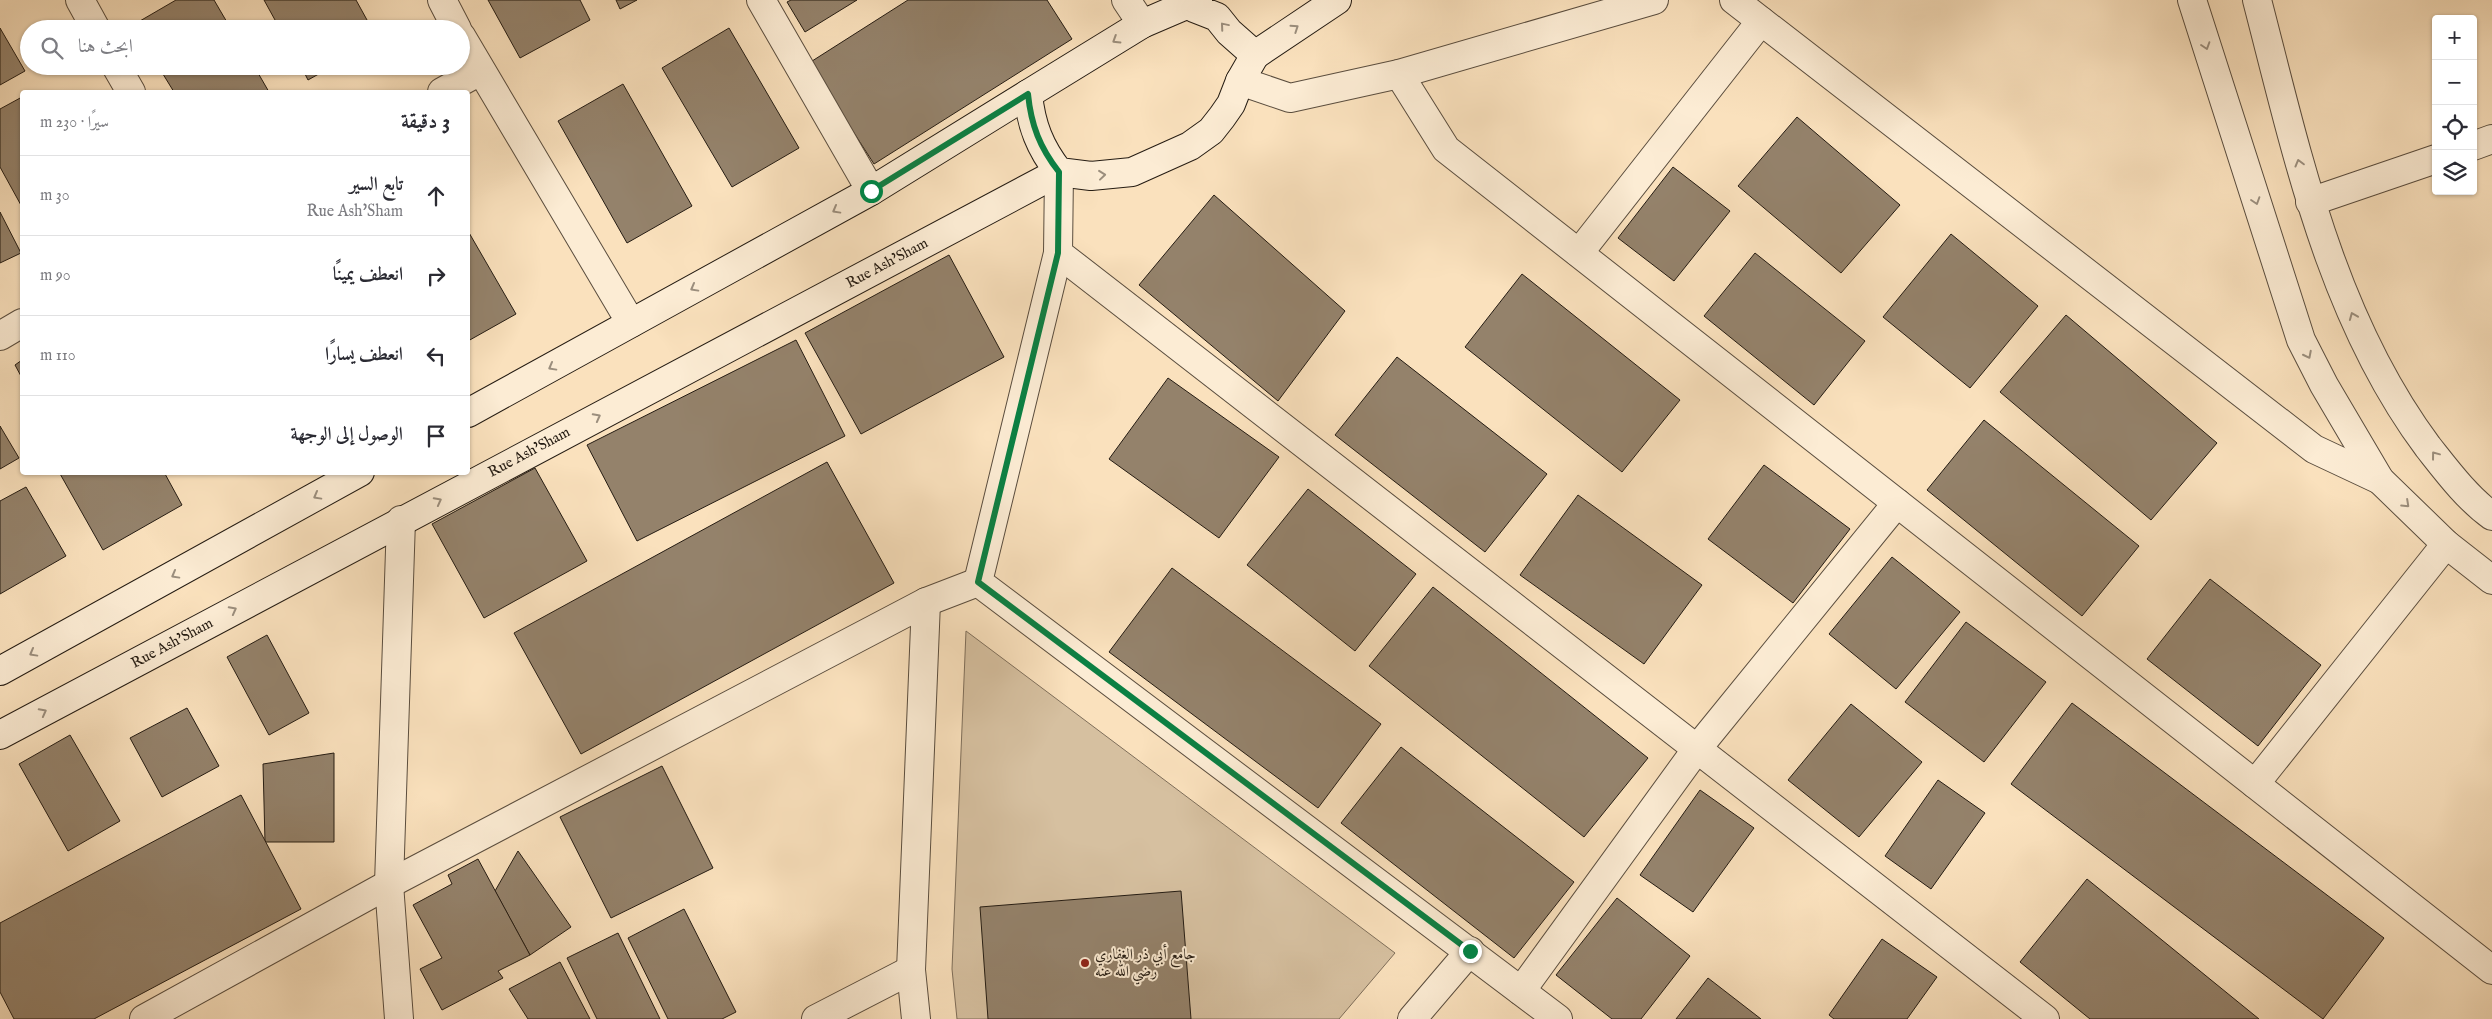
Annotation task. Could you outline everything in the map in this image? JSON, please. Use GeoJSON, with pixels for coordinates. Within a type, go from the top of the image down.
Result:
{"type":"FeatureCollection","features":[{"type":"Feature","properties":{"kind":"street"},"geometry":{"type":"LineString","coordinates":[[80,0],[91,20]]}},
{"type":"Feature","properties":{"kind":"street"},"geometry":{"type":"LineString","coordinates":[[442,0],[452,20]]}},
{"type":"Feature","properties":{"kind":"street"},"geometry":{"type":"LineString","coordinates":[[761,0],[871,191]]}},
{"type":"Feature","properties":{"kind":"street"},"geometry":{"type":"LineString","coordinates":[[1126,0],[1142,24]]}},
{"type":"Feature","properties":{"kind":"street"},"geometry":{"type":"LineString","coordinates":[[1059,172],[1091,176],[1132,172],[1190,146],[1211,131],[1231,104],[1240,81],[1255,55],[1337,0]]}},
{"type":"Feature","properties":{"kind":"street"},"geometry":{"type":"LineString","coordinates":[[1240,81],[1290,98],[1398,74],[1654,0]]}},
{"type":"Feature","properties":{"kind":"street"},"geometry":{"type":"LineString","coordinates":[[1734,0],[2314,448],[2380,480]]}},
{"type":"Feature","properties":{"kind":"street"},"geometry":{"type":"LineString","coordinates":[[2192,0],[2301,340],[2324,385],[2380,480],[2446,544],[2492,580]]}},
{"type":"Feature","properties":{"kind":"street"},"geometry":{"type":"LineString","coordinates":[[2256,0],[2310,202],[2355,322],[2380,372],[2409,421],[2444,466],[2482,508],[2492,516]]}},
{"type":"Feature","properties":{"kind":"street"},"geometry":{"type":"LineString","coordinates":[[470,412],[871,191],[1142,24],[1193,1],[1194,8],[1217,17],[1255,55]]}},
{"type":"Feature","properties":{"kind":"street"},"geometry":{"type":"LineString","coordinates":[[1579,253],[1761,21]]}},
{"type":"Feature","properties":{"kind":"street"},"geometry":{"type":"LineString","coordinates":[[470,53],[631,323]]}},
{"type":"Feature","properties":{"kind":"street"},"geometry":{"type":"LineString","coordinates":[[446,90],[480,71]]}},
{"type":"Feature","properties":{"kind":"street"},"geometry":{"type":"LineString","coordinates":[[1398,74],[1446,149],[2492,970]]}},
{"type":"Feature","properties":{"kind":"street"},"geometry":{"type":"LineString","coordinates":[[121,75],[130,90]]}},
{"type":"Feature","properties":{"kind":"street"},"geometry":{"type":"LineString","coordinates":[[978,582],[1058,253],[1059,172],[1046,155],[1036,136],[1030,115],[1028,94]]}},
{"type":"Feature","properties":{"kind":"street"},"geometry":{"type":"LineString","coordinates":[[2477,145],[2492,139]]}},
{"type":"Feature","properties":{"kind":"street"},"geometry":{"type":"LineString","coordinates":[[2310,202],[2432,160]]}},
{"type":"Feature","properties":{"kind":"street","name":"Rue Ash'Sham"},"geometry":{"type":"LineString","coordinates":[[0,735],[401,520],[1059,172]]}},
{"type":"Feature","properties":{"kind":"street"},"geometry":{"type":"LineString","coordinates":[[1058,253],[2045,1019]]}},
{"type":"Feature","properties":{"kind":"street"},"geometry":{"type":"LineString","coordinates":[[0,336],[20,325]]}},
{"type":"Feature","properties":{"kind":"street"},"geometry":{"type":"LineString","coordinates":[[0,671],[355,475]]}},
{"type":"Feature","properties":{"kind":"street"},"geometry":{"type":"LineString","coordinates":[[1521,991],[1696,750],[1897,503]]}},
{"type":"Feature","properties":{"kind":"street"},"geometry":{"type":"LineString","coordinates":[[399,1019],[389,884],[401,520]]}},
{"type":"Feature","properties":{"kind":"street"},"geometry":{"type":"LineString","coordinates":[[2255,784],[2446,544]]}},
{"type":"Feature","properties":{"kind":"street"},"geometry":{"type":"LineString","coordinates":[[144,1019],[389,884],[926,602],[978,582]]}},
{"type":"Feature","properties":{"kind":"street"},"geometry":{"type":"LineString","coordinates":[[978,582],[1558,1019]]}},
{"type":"Feature","properties":{"kind":"street"},"geometry":{"type":"LineString","coordinates":[[916,1019],[912,970],[926,602]]}},
{"type":"Feature","properties":{"kind":"street"},"geometry":{"type":"LineString","coordinates":[[1412,1019],[1470,951]]}},
{"type":"Feature","properties":{"kind":"street"},"geometry":{"type":"LineString","coordinates":[[816,1019],[912,970]]}},
{"type":"Feature","properties":{"kind":"shaded area"},"geometry":{"type":"Polygon","coordinates":[[[966,631],[1395,953],[1339,1019],[957,1019],[952,969],[966,631]]]}},
{"type":"Feature","properties":{"kind":"building"},"geometry":{"type":"Polygon","coordinates":[[[176,0],[214,0],[226,20],[142,20],[176,0]]]}},
{"type":"Feature","properties":{"kind":"building"},"geometry":{"type":"Polygon","coordinates":[[[264,0],[356,0],[367,20],[275,20],[264,0]]]}},
{"type":"Feature","properties":{"kind":"building"},"geometry":{"type":"Polygon","coordinates":[[[488,0],[580,0],[590,20],[520,58],[488,0]]]}},
{"type":"Feature","properties":{"kind":"building"},"geometry":{"type":"Polygon","coordinates":[[[616,0],[637,0],[620,9],[616,0]]]}},
{"type":"Feature","properties":{"kind":"building"},"geometry":{"type":"Polygon","coordinates":[[[791,0],[857,0],[805,32],[787,2],[791,0]]]}},
{"type":"Feature","properties":{"kind":"building"},"geometry":{"type":"Polygon","coordinates":[[[908,0],[1047,0],[1072,39],[874,164],[809,63],[908,0]]]}},
{"type":"Feature","properties":{"kind":"building"},"geometry":{"type":"Polygon","coordinates":[[[0,28],[20,62],[20,74],[0,85],[0,28]]]}},
{"type":"Feature","properties":{"kind":"building"},"geometry":{"type":"Polygon","coordinates":[[[729,28],[799,148],[732,187],[662,68],[729,28]]]}},
{"type":"Feature","properties":{"kind":"building"},"geometry":{"type":"Polygon","coordinates":[[[164,75],[259,75],[268,90],[173,90],[164,75]]]}},
{"type":"Feature","properties":{"kind":"building"},"geometry":{"type":"Polygon","coordinates":[[[306,75],[317,75],[308,80],[306,75]]]}},
{"type":"Feature","properties":{"kind":"building"},"geometry":{"type":"Polygon","coordinates":[[[623,84],[692,206],[627,243],[558,121],[623,84]]]}},
{"type":"Feature","properties":{"kind":"building"},"geometry":{"type":"Polygon","coordinates":[[[20,98],[20,203],[0,167],[0,109],[20,98]]]}},
{"type":"Feature","properties":{"kind":"building"},"geometry":{"type":"Polygon","coordinates":[[[1797,117],[1900,205],[1841,273],[1738,186],[1797,117]]]}},
{"type":"Feature","properties":{"kind":"building"},"geometry":{"type":"Polygon","coordinates":[[[1673,167],[1730,211],[1674,281],[1618,238],[1673,167]]]}},
{"type":"Feature","properties":{"kind":"building"},"geometry":{"type":"Polygon","coordinates":[[[1214,195],[1345,311],[1278,401],[1139,285],[1214,195]]]}},
{"type":"Feature","properties":{"kind":"building"},"geometry":{"type":"Polygon","coordinates":[[[0,212],[20,253],[0,263],[0,212]]]}},
{"type":"Feature","properties":{"kind":"building"},"geometry":{"type":"Polygon","coordinates":[[[470,234],[516,314],[470,340],[470,234]]]}},
{"type":"Feature","properties":{"kind":"building"},"geometry":{"type":"Polygon","coordinates":[[[1951,234],[2038,306],[1970,388],[1883,317],[1951,234]]]}},
{"type":"Feature","properties":{"kind":"building"},"geometry":{"type":"Polygon","coordinates":[[[1755,253],[1865,341],[1814,405],[1704,316],[1755,253]]]}},
{"type":"Feature","properties":{"kind":"building"},"geometry":{"type":"Polygon","coordinates":[[[949,255],[1004,357],[861,434],[805,333],[949,255]]]}},
{"type":"Feature","properties":{"kind":"building"},"geometry":{"type":"Polygon","coordinates":[[[1522,274],[1680,400],[1622,472],[1465,347],[1522,274]]]}},
{"type":"Feature","properties":{"kind":"building"},"geometry":{"type":"Polygon","coordinates":[[[2066,315],[2217,443],[2151,520],[2000,392],[2066,315]]]}},
{"type":"Feature","properties":{"kind":"building"},"geometry":{"type":"Polygon","coordinates":[[[796,340],[845,436],[637,541],[587,445],[796,340]]]}},
{"type":"Feature","properties":{"kind":"building"},"geometry":{"type":"Polygon","coordinates":[[[1397,357],[1547,474],[1485,552],[1335,435],[1397,357]]]}},
{"type":"Feature","properties":{"kind":"building"},"geometry":{"type":"Polygon","coordinates":[[[20,361],[20,374],[15,365],[20,361]]]}},
{"type":"Feature","properties":{"kind":"building"},"geometry":{"type":"Polygon","coordinates":[[[1168,378],[1279,457],[1219,538],[1109,459],[1168,378]]]}},
{"type":"Feature","properties":{"kind":"building"},"geometry":{"type":"Polygon","coordinates":[[[1984,420],[2139,546],[2082,616],[1927,490],[1984,420]]]}},
{"type":"Feature","properties":{"kind":"building"},"geometry":{"type":"Polygon","coordinates":[[[0,426],[19,458],[0,469],[0,426]]]}},
{"type":"Feature","properties":{"kind":"building"},"geometry":{"type":"Polygon","coordinates":[[[827,462],[894,583],[581,754],[514,633],[827,462]]]}},
{"type":"Feature","properties":{"kind":"building"},"geometry":{"type":"Polygon","coordinates":[[[1764,465],[1850,529],[1793,603],[1708,539],[1764,465]]]}},
{"type":"Feature","properties":{"kind":"building"},"geometry":{"type":"Polygon","coordinates":[[[535,468],[587,561],[484,618],[432,524],[535,468]]]}},
{"type":"Feature","properties":{"kind":"building"},"geometry":{"type":"Polygon","coordinates":[[[61,475],[166,475],[182,505],[103,550],[61,475]]]}},
{"type":"Feature","properties":{"kind":"building"},"geometry":{"type":"Polygon","coordinates":[[[26,487],[66,556],[0,594],[0,501],[26,487]]]}},
{"type":"Feature","properties":{"kind":"building"},"geometry":{"type":"Polygon","coordinates":[[[1308,489],[1416,574],[1355,651],[1247,565],[1308,489]]]}},
{"type":"Feature","properties":{"kind":"building"},"geometry":{"type":"Polygon","coordinates":[[[1578,495],[1702,585],[1644,664],[1520,575],[1578,495]]]}},
{"type":"Feature","properties":{"kind":"building"},"geometry":{"type":"Polygon","coordinates":[[[1892,557],[1960,612],[1896,689],[1829,634],[1892,557]]]}},
{"type":"Feature","properties":{"kind":"building"},"geometry":{"type":"Polygon","coordinates":[[[1172,568],[1381,724],[1318,808],[1109,652],[1172,568]]]}},
{"type":"Feature","properties":{"kind":"building"},"geometry":{"type":"Polygon","coordinates":[[[2210,579],[2321,665],[2258,746],[2147,659],[2210,579]]]}},
{"type":"Feature","properties":{"kind":"building"},"geometry":{"type":"Polygon","coordinates":[[[1433,587],[1648,758],[1584,837],[1369,666],[1433,587]]]}},
{"type":"Feature","properties":{"kind":"building"},"geometry":{"type":"Polygon","coordinates":[[[1966,622],[2046,682],[1984,762],[1905,702],[1966,622]]]}},
{"type":"Feature","properties":{"kind":"building"},"geometry":{"type":"Polygon","coordinates":[[[267,635],[309,713],[269,735],[227,657],[267,635]]]}},
{"type":"Feature","properties":{"kind":"building"},"geometry":{"type":"Polygon","coordinates":[[[2072,703],[2384,938],[2323,1019],[2011,784],[2072,703]]]}},
{"type":"Feature","properties":{"kind":"building"},"geometry":{"type":"Polygon","coordinates":[[[1851,704],[1922,762],[1859,837],[1788,780],[1851,704]]]}},
{"type":"Feature","properties":{"kind":"building"},"geometry":{"type":"Polygon","coordinates":[[[187,708],[219,766],[162,797],[130,738],[187,708]]]}},
{"type":"Feature","properties":{"kind":"building"},"geometry":{"type":"Polygon","coordinates":[[[70,735],[120,821],[68,851],[19,764],[70,735]]]}},
{"type":"Feature","properties":{"kind":"building"},"geometry":{"type":"Polygon","coordinates":[[[1401,747],[1574,882],[1514,958],[1341,823],[1401,747]]]}},
{"type":"Feature","properties":{"kind":"building"},"geometry":{"type":"Polygon","coordinates":[[[334,753],[334,842],[265,842],[263,764],[334,753]]]}},
{"type":"Feature","properties":{"kind":"building"},"geometry":{"type":"Polygon","coordinates":[[[662,766],[713,868],[611,918],[560,817],[662,766]]]}},
{"type":"Feature","properties":{"kind":"building"},"geometry":{"type":"Polygon","coordinates":[[[1938,780],[1985,813],[1931,889],[1885,856],[1938,780]]]}},
{"type":"Feature","properties":{"kind":"building"},"geometry":{"type":"Polygon","coordinates":[[[1700,790],[1754,828],[1693,912],[1640,875],[1700,790]]]}},
{"type":"Feature","properties":{"kind":"building"},"geometry":{"type":"Polygon","coordinates":[[[241,795],[301,909],[94,1019],[14,1019],[0,992],[0,923],[241,795]]]}},
{"type":"Feature","properties":{"kind":"building"},"geometry":{"type":"Polygon","coordinates":[[[518,851],[571,927],[530,955],[495,891],[518,851]]]}},
{"type":"Feature","properties":{"kind":"building"},"geometry":{"type":"Polygon","coordinates":[[[478,859],[530,955],[498,971],[503,978],[442,1010],[420,969],[442,958],[413,905],[452,884],[448,875],[478,859]]]}},
{"type":"Feature","properties":{"kind":"building"},"geometry":{"type":"Polygon","coordinates":[[[2087,879],[2259,1019],[2090,1019],[2020,962],[2087,879]]]}},
{"type":"Feature","properties":{"kind":"building","name":"جامع أبي ذر الغفاري رضي الله عنه"},"geometry":{"type":"Polygon","coordinates":[[[1181,891],[1191,1019],[988,1019],[980,907],[1181,891]]]}},
{"type":"Feature","properties":{"kind":"building"},"geometry":{"type":"Polygon","coordinates":[[[1617,898],[1690,956],[1641,1019],[1612,1019],[1556,975],[1617,898]]]}},
{"type":"Feature","properties":{"kind":"building"},"geometry":{"type":"Polygon","coordinates":[[[684,909],[736,1012],[722,1019],[668,1019],[628,938],[684,909]]]}},
{"type":"Feature","properties":{"kind":"building"},"geometry":{"type":"Polygon","coordinates":[[[618,933],[660,1019],[597,1019],[567,958],[618,933]]]}},
{"type":"Feature","properties":{"kind":"building"},"geometry":{"type":"Polygon","coordinates":[[[1882,939],[1937,977],[1907,1019],[1834,1019],[1829,1015],[1882,939]]]}},
{"type":"Feature","properties":{"kind":"building"},"geometry":{"type":"Polygon","coordinates":[[[560,962],[590,1019],[528,1019],[509,989],[560,962]]]}},
{"type":"Feature","properties":{"kind":"building"},"geometry":{"type":"Polygon","coordinates":[[[1708,978],[1761,1019],[1676,1019],[1708,978]]]}},
{"type":"Feature","properties":{"kind":"place","name":"جامع أبي ذر الغفاري رضي الله عنه"},"geometry":{"type":"Point","coordinates":[1085,963]}},
{"type":"Feature","properties":{"kind":"route"},"geometry":{"type":"LineString","coordinates":[[871,191],[1028,94],[1030,115],[1036,136],[1046,155],[1059,172],[1058,253],[978,582],[1470,951]]}}]}
